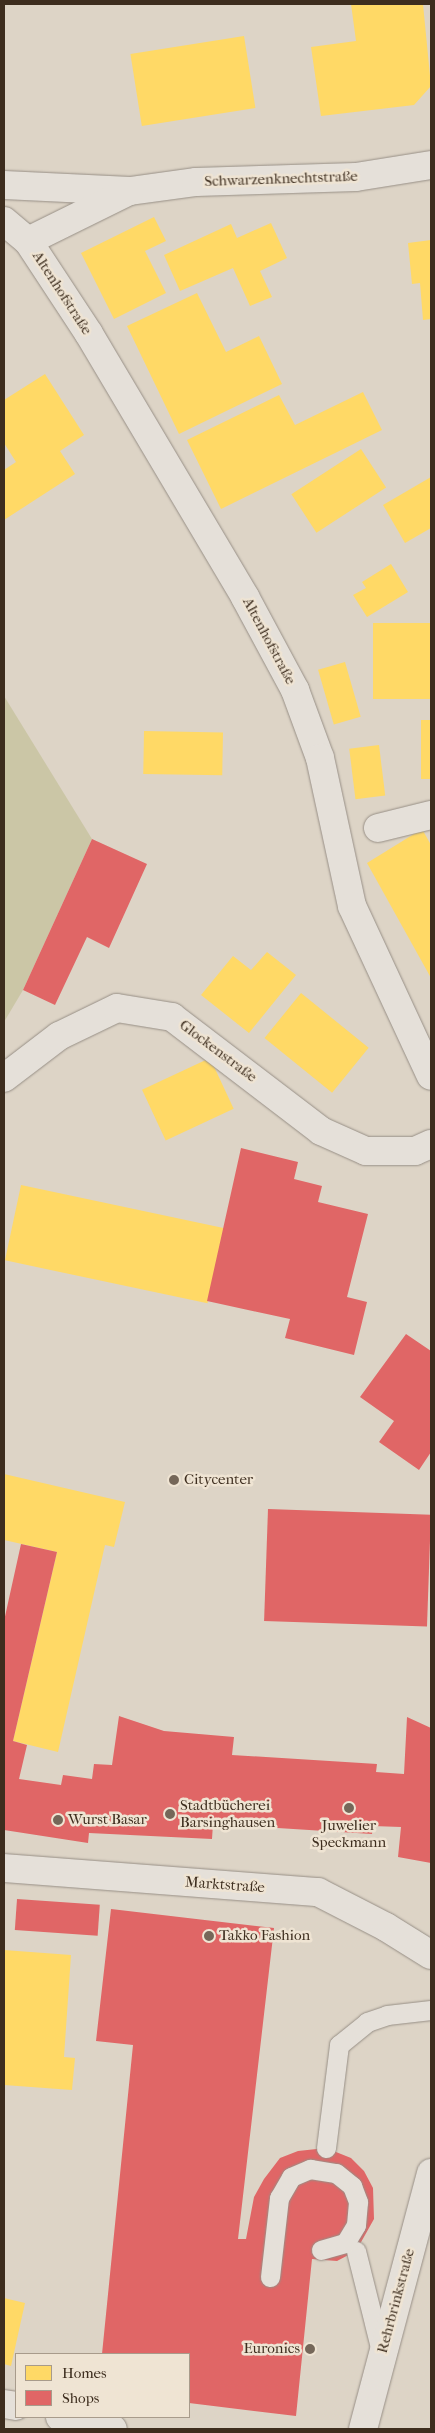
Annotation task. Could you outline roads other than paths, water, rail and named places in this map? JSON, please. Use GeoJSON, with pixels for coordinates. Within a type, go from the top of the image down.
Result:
{"type":"FeatureCollection","features":[{"type":"Feature","properties":{"kind":"street","name":"Schwarzenknechtstraße"},"geometry":{"type":"LineString","coordinates":[[4,185],[130,190],[196,182],[356,177],[431,164]]}},
{"type":"Feature","properties":{"kind":"street","name":"Schwarzenknechtstraße"},"geometry":{"type":"LineString","coordinates":[[28,241],[130,190]]}},
{"type":"Feature","properties":{"kind":"street","name":"Altenhofstraße"},"geometry":{"type":"LineString","coordinates":[[4,220],[28,241],[89,334],[195,512],[296,690],[320,758],[352,906],[431,1076]]}},
{"type":"Feature","properties":{"kind":"street"},"geometry":{"type":"LineString","coordinates":[[378,828],[431,815]]}},
{"type":"Feature","properties":{"kind":"street","name":"Glockenstraße"},"geometry":{"type":"LineString","coordinates":[[4,1078],[59,1036],[117,1008],[172,1017],[321,1131],[366,1151],[415,1151],[431,1144]]}},
{"type":"Feature","properties":{"kind":"street","name":"Marktstraße"},"geometry":{"type":"LineString","coordinates":[[4,1868],[318,1892],[386,1926],[431,1955]]}},
{"type":"Feature","properties":{"kind":"street","name":"Rehrbrinkstraße"},"geometry":{"type":"LineString","coordinates":[[363,2429],[431,2173]]}},
{"type":"Feature","properties":{"kind":"street"},"geometry":{"type":"LineString","coordinates":[[64,2418],[113,2429]]}},
{"type":"Feature","properties":{"kind":"lane"},"geometry":{"type":"LineString","coordinates":[[326,2148],[340,2045],[374,2020],[387,2015],[431,2010]]}},
{"type":"Feature","properties":{"kind":"lane"},"geometry":{"type":"LineString","coordinates":[[270,2277],[279,2198],[291,2178],[310,2169],[336,2173],[352,2186],[358,2202],[356,2225],[345,2242],[322,2250]]}},
{"type":"Feature","properties":{"kind":"lane"},"geometry":{"type":"LineString","coordinates":[[356,2251],[382,2352]]}},
{"type":"Feature","properties":{"kind":"place","name":"Citycenter"},"geometry":{"type":"Point","coordinates":[174,1480]}},
{"type":"Feature","properties":{"kind":"place","name":"Juwelier Speckmann"},"geometry":{"type":"Point","coordinates":[349,1808]}},
{"type":"Feature","properties":{"kind":"place","name":"Stadtbücherei Barsinghausen"},"geometry":{"type":"Point","coordinates":[170,1814]}},
{"type":"Feature","properties":{"kind":"place","name":"Wurst Basar"},"geometry":{"type":"Point","coordinates":[58,1820]}},
{"type":"Feature","properties":{"kind":"place","name":"Takko Fashion"},"geometry":{"type":"Point","coordinates":[209,1936]}},
{"type":"Feature","properties":{"kind":"place","name":"Euronics"},"geometry":{"type":"Point","coordinates":[310,2349]}}]}
